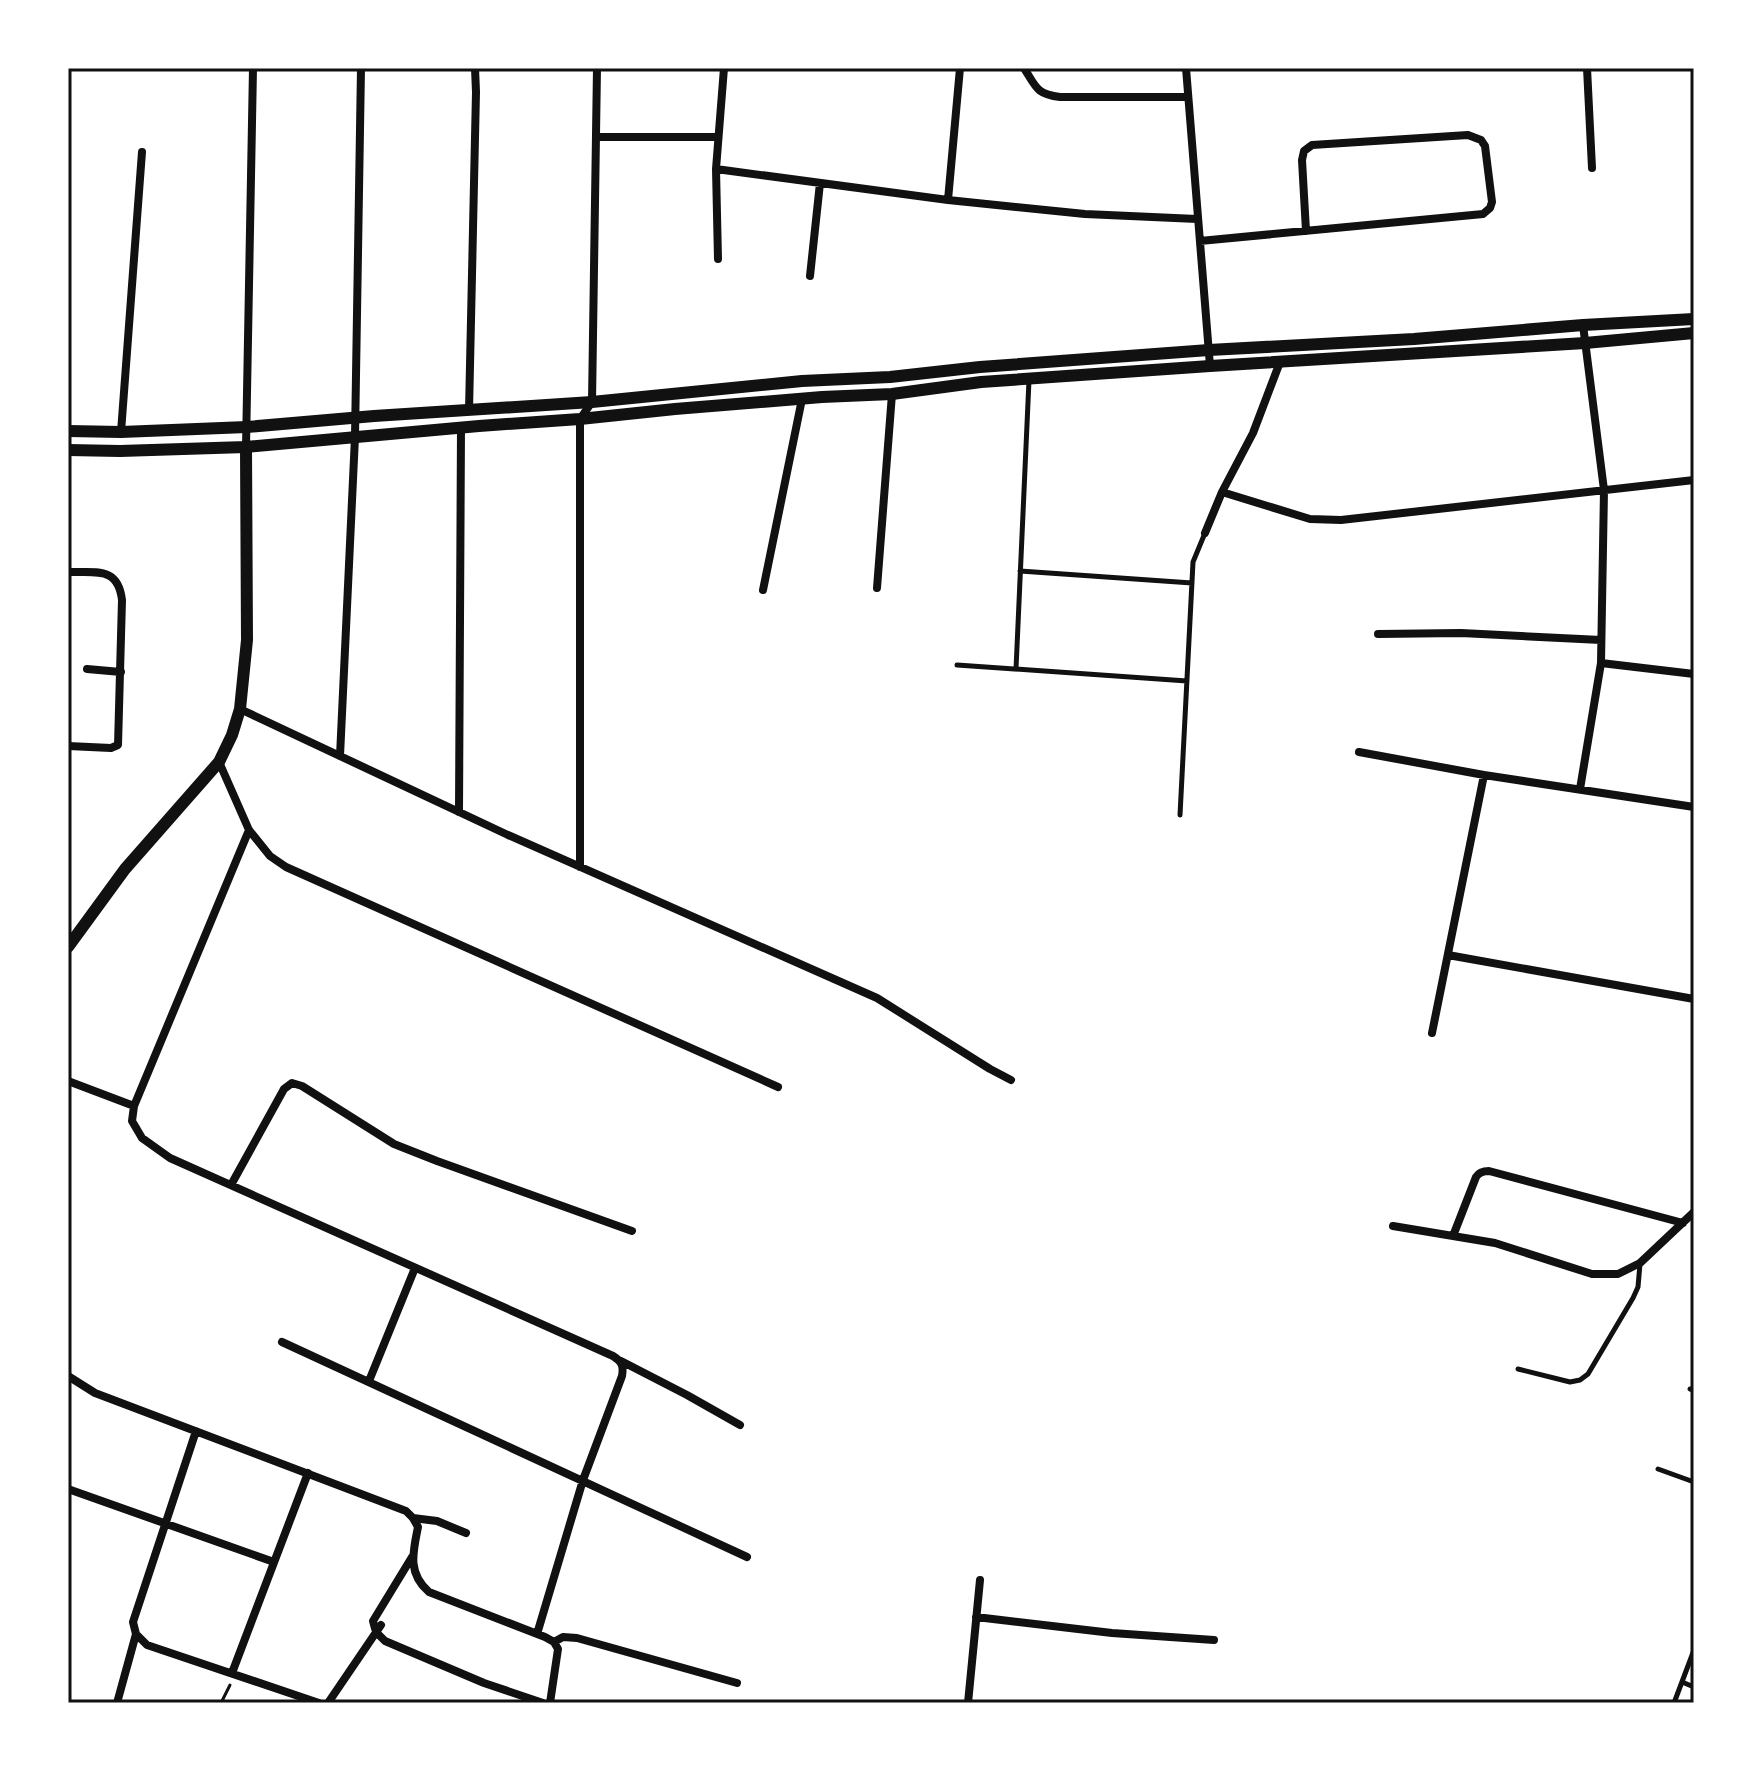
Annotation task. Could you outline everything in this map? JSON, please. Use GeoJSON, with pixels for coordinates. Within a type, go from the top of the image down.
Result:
{"type":"FeatureCollection","features":[{"type":"Feature","properties":{"kind":"street"},"geometry":{"type":"LineString","coordinates":[[68,947],[125,869],[219,762],[240,709],[247,640],[246,447],[253,68]]}},
{"type":"Feature","properties":{"kind":"street"},"geometry":{"type":"LineString","coordinates":[[340,756],[355,437],[361,68]]}},
{"type":"Feature","properties":{"kind":"street"},"geometry":{"type":"LineString","coordinates":[[469,411],[475,68]]}},
{"type":"Feature","properties":{"kind":"street"},"geometry":{"type":"LineString","coordinates":[[580,867],[580,419],[592,402],[597,68]]}},
{"type":"Feature","properties":{"kind":"street"},"geometry":{"type":"LineString","coordinates":[[718,259],[716,169],[724,68]]}},
{"type":"Feature","properties":{"kind":"street"},"geometry":{"type":"LineString","coordinates":[[948,200],[960,68]]}},
{"type":"Feature","properties":{"kind":"street"},"geometry":{"type":"LineString","coordinates":[[1024,68],[1045,95],[1188,97]]}},
{"type":"Feature","properties":{"kind":"street"},"geometry":{"type":"LineString","coordinates":[[1186,68],[1210,366]]}},
{"type":"Feature","properties":{"kind":"street"},"geometry":{"type":"LineString","coordinates":[[1587,68],[1592,168]]}},
{"type":"Feature","properties":{"kind":"street"},"geometry":{"type":"LineString","coordinates":[[1200,241],[1306,231],[1483,214],[1492,202],[1485,146],[1481,140],[1468,135],[1312,145],[1304,151],[1302,160],[1306,231]]}},
{"type":"Feature","properties":{"kind":"street"},"geometry":{"type":"LineString","coordinates":[[597,137],[718,137]]}},
{"type":"Feature","properties":{"kind":"street"},"geometry":{"type":"LineString","coordinates":[[121,432],[142,152]]}},
{"type":"Feature","properties":{"kind":"street"},"geometry":{"type":"LineString","coordinates":[[716,169],[948,200],[1085,214],[1197,219]]}},
{"type":"Feature","properties":{"kind":"street"},"geometry":{"type":"LineString","coordinates":[[810,276],[820,183]]}},
{"type":"Feature","properties":{"kind":"street"},"geometry":{"type":"LineString","coordinates":[[68,431],[247,427],[592,402],[980,367],[1694,319]]}},
{"type":"Feature","properties":{"kind":"street"},"geometry":{"type":"LineString","coordinates":[[1580,789],[1601,663],[1604,490],[1583,325]]}},
{"type":"Feature","properties":{"kind":"street"},"geometry":{"type":"LineString","coordinates":[[68,450],[246,447],[675,409],[892,394],[981,382],[1585,343],[1694,333]]}},
{"type":"Feature","properties":{"kind":"street"},"geometry":{"type":"LineString","coordinates":[[1205,533],[1222,492],[1253,433],[1280,362]]}},
{"type":"Feature","properties":{"kind":"street"},"geometry":{"type":"LineString","coordinates":[[877,588],[892,394]]}},
{"type":"Feature","properties":{"kind":"street"},"geometry":{"type":"LineString","coordinates":[[763,590],[802,399]]}},
{"type":"Feature","properties":{"kind":"street"},"geometry":{"type":"LineString","coordinates":[[459,812],[461,428]]}},
{"type":"Feature","properties":{"kind":"street"},"geometry":{"type":"LineString","coordinates":[[1222,492],[1310,519],[1341,520],[1694,480]]}},
{"type":"Feature","properties":{"kind":"street"},"geometry":{"type":"LineString","coordinates":[[68,572],[107,574],[116,578],[122,600],[118,745],[111,748],[68,746]]}},
{"type":"Feature","properties":{"kind":"street"},"geometry":{"type":"LineString","coordinates":[[1378,634],[1461,633],[1601,640]]}},
{"type":"Feature","properties":{"kind":"street"},"geometry":{"type":"LineString","coordinates":[[1601,663],[1694,674]]}},
{"type":"Feature","properties":{"kind":"street"},"geometry":{"type":"LineString","coordinates":[[87,669],[121,672]]}},
{"type":"Feature","properties":{"kind":"street"},"geometry":{"type":"LineString","coordinates":[[240,709],[580,867],[877,998],[1011,1080]]}},
{"type":"Feature","properties":{"kind":"street"},"geometry":{"type":"LineString","coordinates":[[1359,752],[1484,775],[1694,807]]}},
{"type":"Feature","properties":{"kind":"street"},"geometry":{"type":"LineString","coordinates":[[219,762],[249,830],[270,856],[286,867],[778,1087]]}},
{"type":"Feature","properties":{"kind":"street"},"geometry":{"type":"LineString","coordinates":[[1432,1033],[1484,775]]}},
{"type":"Feature","properties":{"kind":"street"},"geometry":{"type":"LineString","coordinates":[[249,830],[134,1106],[132,1121],[142,1138],[170,1158],[620,1361],[740,1425]]}},
{"type":"Feature","properties":{"kind":"street"},"geometry":{"type":"LineString","coordinates":[[1448,955],[1694,999]]}},
{"type":"Feature","properties":{"kind":"street"},"geometry":{"type":"LineString","coordinates":[[68,1081],[134,1106]]}},
{"type":"Feature","properties":{"kind":"street"},"geometry":{"type":"LineString","coordinates":[[231,1185],[284,1089],[292,1083],[302,1086],[394,1144],[632,1231]]}},
{"type":"Feature","properties":{"kind":"street"},"geometry":{"type":"LineString","coordinates":[[1453,1236],[1476,1177],[1484,1171],[1683,1223]]}},
{"type":"Feature","properties":{"kind":"street"},"geometry":{"type":"LineString","coordinates":[[1393,1226],[1495,1243],[1592,1274],[1618,1274],[1640,1263],[1694,1212]]}},
{"type":"Feature","properties":{"kind":"street"},"geometry":{"type":"LineString","coordinates":[[369,1381],[415,1268]]}},
{"type":"Feature","properties":{"kind":"street"},"geometry":{"type":"LineString","coordinates":[[282,1342],[747,1557]]}},
{"type":"Feature","properties":{"kind":"street"},"geometry":{"type":"LineString","coordinates":[[537,1634],[583,1480],[622,1376],[624,1368],[620,1361]]}},
{"type":"Feature","properties":{"kind":"street"},"geometry":{"type":"LineString","coordinates":[[68,1376],[95,1393],[406,1511],[418,1527],[412,1557],[373,1621],[385,1641],[484,1683],[543,1703]]}},
{"type":"Feature","properties":{"kind":"street"},"geometry":{"type":"LineString","coordinates":[[117,1703],[136,1634],[133,1622],[196,1431]]}},
{"type":"Feature","properties":{"kind":"street"},"geometry":{"type":"LineString","coordinates":[[233,1674],[308,1473]]}},
{"type":"Feature","properties":{"kind":"street"},"geometry":{"type":"LineString","coordinates":[[68,1489],[274,1562]]}},
{"type":"Feature","properties":{"kind":"street"},"geometry":{"type":"LineString","coordinates":[[413,1518],[437,1521],[466,1533]]}},
{"type":"Feature","properties":{"kind":"street"},"geometry":{"type":"LineString","coordinates":[[412,1557],[417,1578],[429,1592],[554,1642],[558,1649],[550,1703]]}},
{"type":"Feature","properties":{"kind":"street"},"geometry":{"type":"LineString","coordinates":[[968,1703],[980,1580]]}},
{"type":"Feature","properties":{"kind":"street"},"geometry":{"type":"LineString","coordinates":[[976,1617],[1112,1633],[1214,1640]]}},
{"type":"Feature","properties":{"kind":"street"},"geometry":{"type":"LineString","coordinates":[[328,1703],[378,1628]]}},
{"type":"Feature","properties":{"kind":"street"},"geometry":{"type":"LineString","coordinates":[[136,1634],[147,1645],[319,1703]]}},
{"type":"Feature","properties":{"kind":"street"},"geometry":{"type":"LineString","coordinates":[[554,1642],[563,1637],[577,1638],[737,1683]]}},
{"type":"Feature","properties":{"kind":"lane"},"geometry":{"type":"LineString","coordinates":[[1016,669],[1029,379]]}},
{"type":"Feature","properties":{"kind":"lane"},"geometry":{"type":"LineString","coordinates":[[1180,815],[1193,562],[1205,533]]}},
{"type":"Feature","properties":{"kind":"lane"},"geometry":{"type":"LineString","coordinates":[[1020,571],[1192,583]]}},
{"type":"Feature","properties":{"kind":"lane"},"geometry":{"type":"LineString","coordinates":[[957,665],[1187,681]]}},
{"type":"Feature","properties":{"kind":"lane"},"geometry":{"type":"LineString","coordinates":[[1518,1369],[1570,1382],[1588,1374],[1633,1298],[1638,1287],[1640,1263]]}},
{"type":"Feature","properties":{"kind":"lane"},"geometry":{"type":"LineString","coordinates":[[1658,1469],[1694,1482]]}},
{"type":"Feature","properties":{"kind":"lane"},"geometry":{"type":"LineString","coordinates":[[1674,1703],[1694,1650]]}},
{"type":"Feature","properties":{"kind":"lane"},"geometry":{"type":"LineString","coordinates":[[1682,1682],[1694,1687]]}},
{"type":"Feature","properties":{"kind":"path"},"geometry":{"type":"LineString","coordinates":[[221,1703],[233,1674]]}}]}
